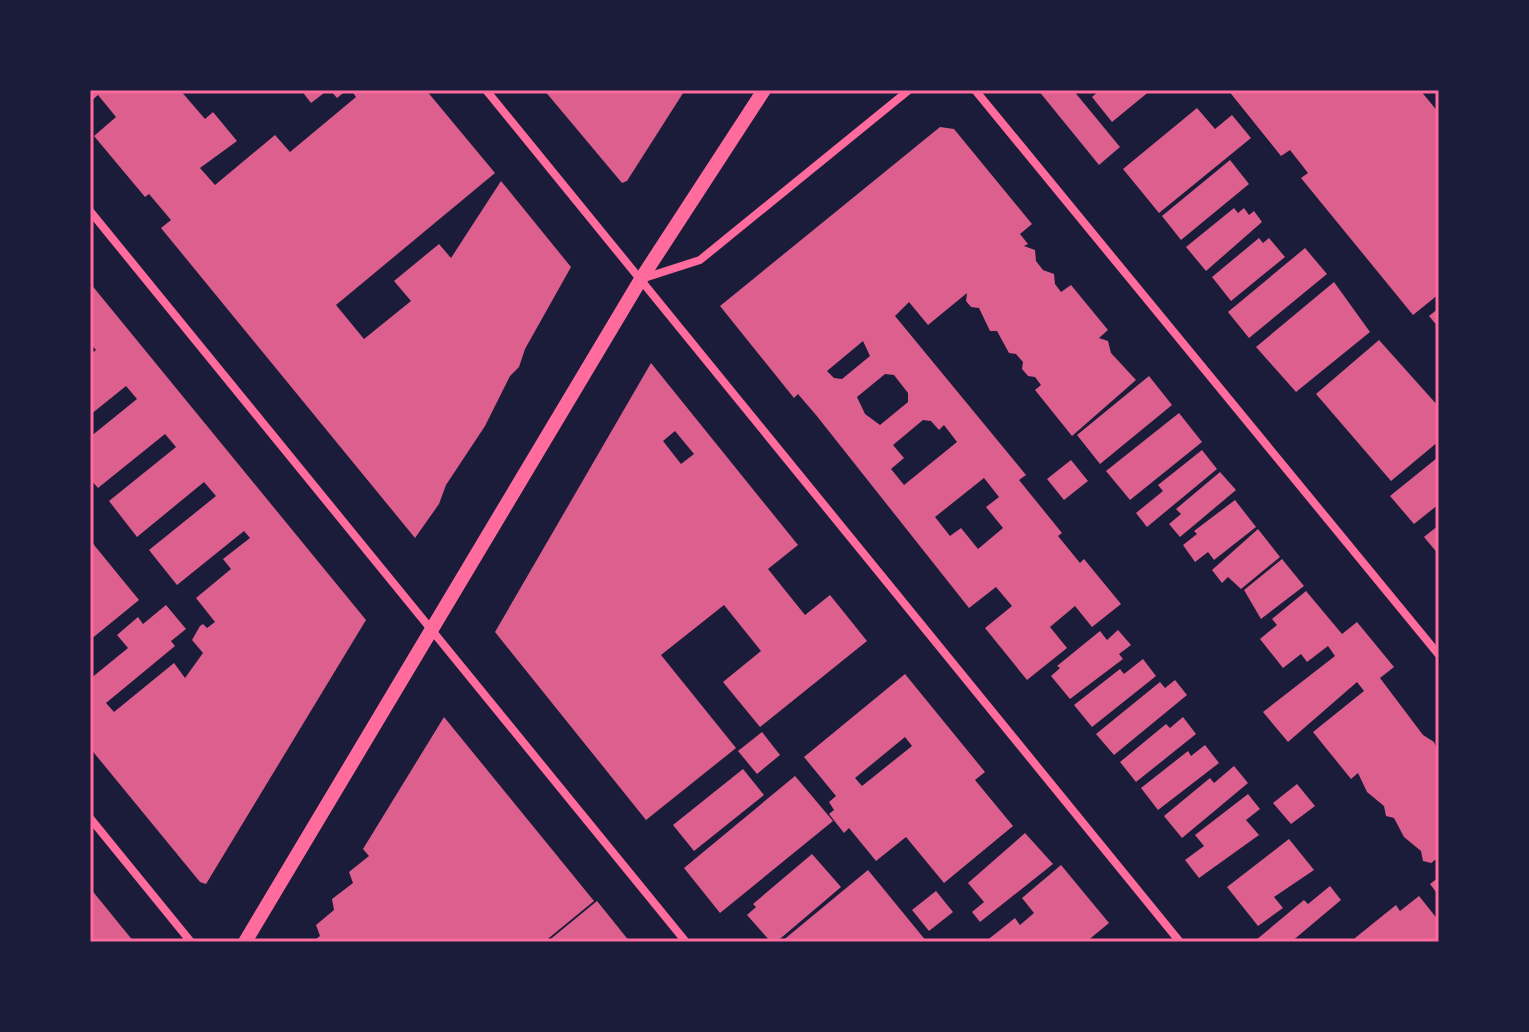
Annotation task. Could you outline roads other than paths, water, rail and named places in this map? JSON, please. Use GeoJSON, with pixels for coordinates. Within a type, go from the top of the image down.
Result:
{"type":"FeatureCollection","features":[{"type":"Feature","properties":{"kind":"street"},"geometry":{"type":"LineString","coordinates":[[486,90],[1180,942]]}},
{"type":"Feature","properties":{"kind":"street"},"geometry":{"type":"LineString","coordinates":[[245,942],[641,279],[764,90]]}},
{"type":"Feature","properties":{"kind":"street"},"geometry":{"type":"LineString","coordinates":[[641,279],[700,260],[909,90]]}},
{"type":"Feature","properties":{"kind":"street"},"geometry":{"type":"LineString","coordinates":[[975,90],[1439,655]]}},
{"type":"Feature","properties":{"kind":"street"},"geometry":{"type":"LineString","coordinates":[[90,211],[686,942]]}},
{"type":"Feature","properties":{"kind":"street"},"geometry":{"type":"LineString","coordinates":[[90,818],[191,942]]}}]}
